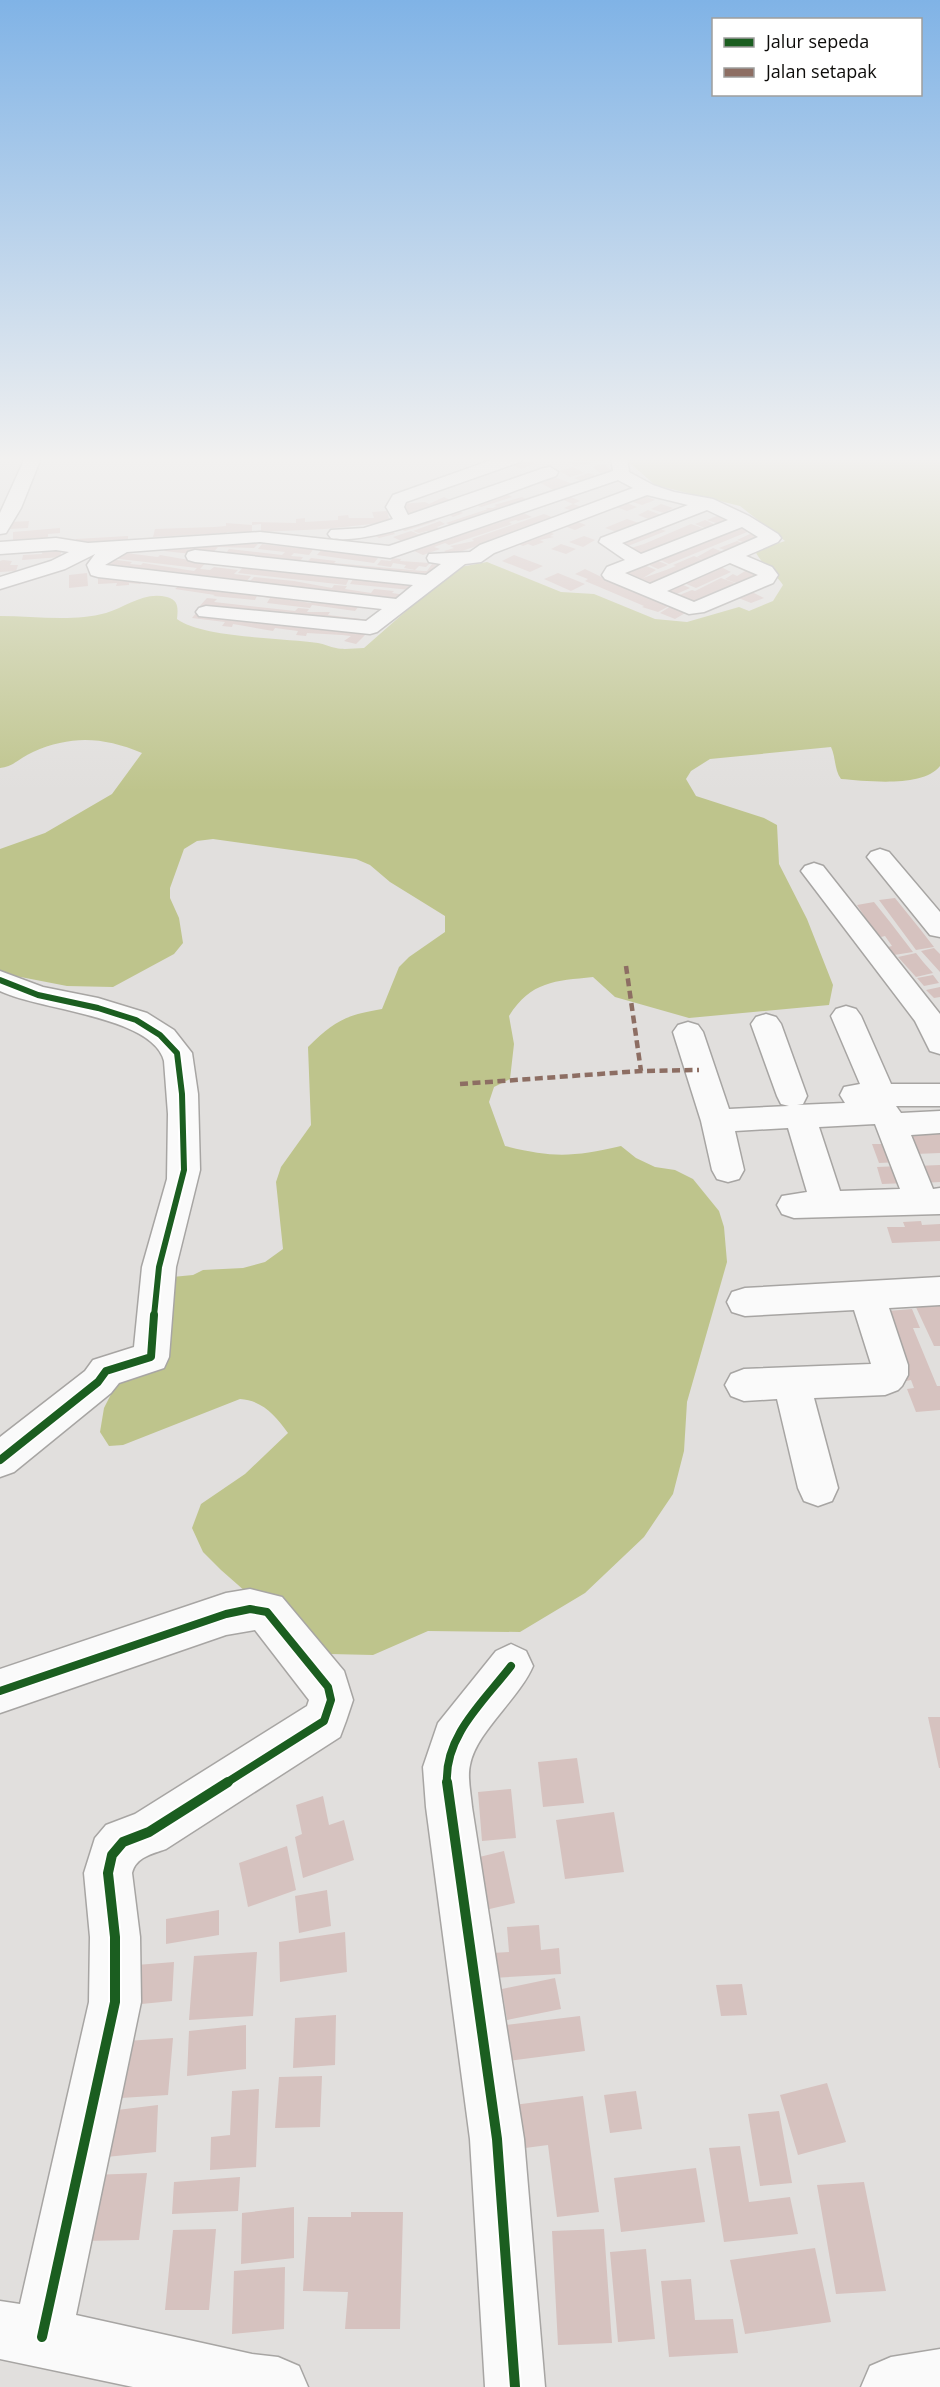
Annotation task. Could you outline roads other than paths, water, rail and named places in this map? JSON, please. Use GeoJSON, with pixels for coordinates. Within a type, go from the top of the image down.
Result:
{"type":"FeatureCollection","features":[{"type":"Feature","properties":{"kind":"street"},"geometry":{"type":"LineString","coordinates":[[0,583],[44,569]]}},
{"type":"Feature","properties":{"kind":"street"},"geometry":{"type":"LineString","coordinates":[[97,569],[399,605]]}},
{"type":"Feature","properties":{"kind":"street"},"geometry":{"type":"LineString","coordinates":[[321,569],[428,581]]}},
{"type":"Feature","properties":{"kind":"street"},"geometry":{"type":"LineString","coordinates":[[206,612],[370,628],[445,569]]}},
{"type":"Feature","properties":{"kind":"street"},"geometry":{"type":"LineString","coordinates":[[618,569],[612,575],[689,608],[697,608],[766,579],[768,575],[759,569]]}},
{"type":"Feature","properties":{"kind":"street"},"geometry":{"type":"LineString","coordinates":[[649,592],[704,569]]}},
{"type":"Feature","properties":{"kind":"street"},"geometry":{"type":"LineString","coordinates":[[880,856],[940,929]]}},
{"type":"Feature","properties":{"kind":"street"},"geometry":{"type":"LineString","coordinates":[[814,871],[928,1018],[940,1044]]}},
{"type":"Feature","properties":{"kind":"street"},"geometry":{"type":"LineString","coordinates":[[0,980],[17,991],[111,1012],[135,1020],[155,1031],[178,1053],[182,1089],[183,1178],[168,1226],[157,1280],[152,1357],[106,1371],[98,1382],[0,1460]]}},
{"type":"Feature","properties":{"kind":"street"},"geometry":{"type":"LineString","coordinates":[[846,1016],[880,1094]]}},
{"type":"Feature","properties":{"kind":"street"},"geometry":{"type":"LineString","coordinates":[[766,1024],[796,1106],[827,1204]]}},
{"type":"Feature","properties":{"kind":"street"},"geometry":{"type":"LineString","coordinates":[[688,1032],[713,1110],[728,1170]]}},
{"type":"Feature","properties":{"kind":"street"},"geometry":{"type":"LineString","coordinates":[[713,1110],[796,1106],[880,1094],[940,1095]]}},
{"type":"Feature","properties":{"kind":"street"},"geometry":{"type":"LineString","coordinates":[[794,1205],[931,1201],[887,1115],[882,1112],[796,1106]]}},
{"type":"Feature","properties":{"kind":"street"},"geometry":{"type":"LineString","coordinates":[[891,1125],[940,1122]]}},
{"type":"Feature","properties":{"kind":"street"},"geometry":{"type":"LineString","coordinates":[[745,1302],[940,1292]]}},
{"type":"Feature","properties":{"kind":"street"},"geometry":{"type":"LineString","coordinates":[[744,1385],[880,1380],[889,1375],[888,1359],[867,1295]]}},
{"type":"Feature","properties":{"kind":"street"},"geometry":{"type":"LineString","coordinates":[[792,1383],[818,1488]]}},
{"type":"Feature","properties":{"kind":"street"},"geometry":{"type":"LineString","coordinates":[[0,1691],[226,1614],[250,1609],[267,1612],[328,1687],[331,1700],[324,1721],[148,1832],[123,1842],[112,1855],[108,1873],[115,1937],[115,2002],[21,2334],[261,2386]]}},
{"type":"Feature","properties":{"kind":"street"},"geometry":{"type":"LineString","coordinates":[[511,1666],[454,1739],[446,1767],[449,1807],[497,2139],[515,2387]]}},
{"type":"Feature","properties":{"kind":"street"},"geometry":{"type":"LineString","coordinates":[[891,2387],[940,2379]]}}]}
